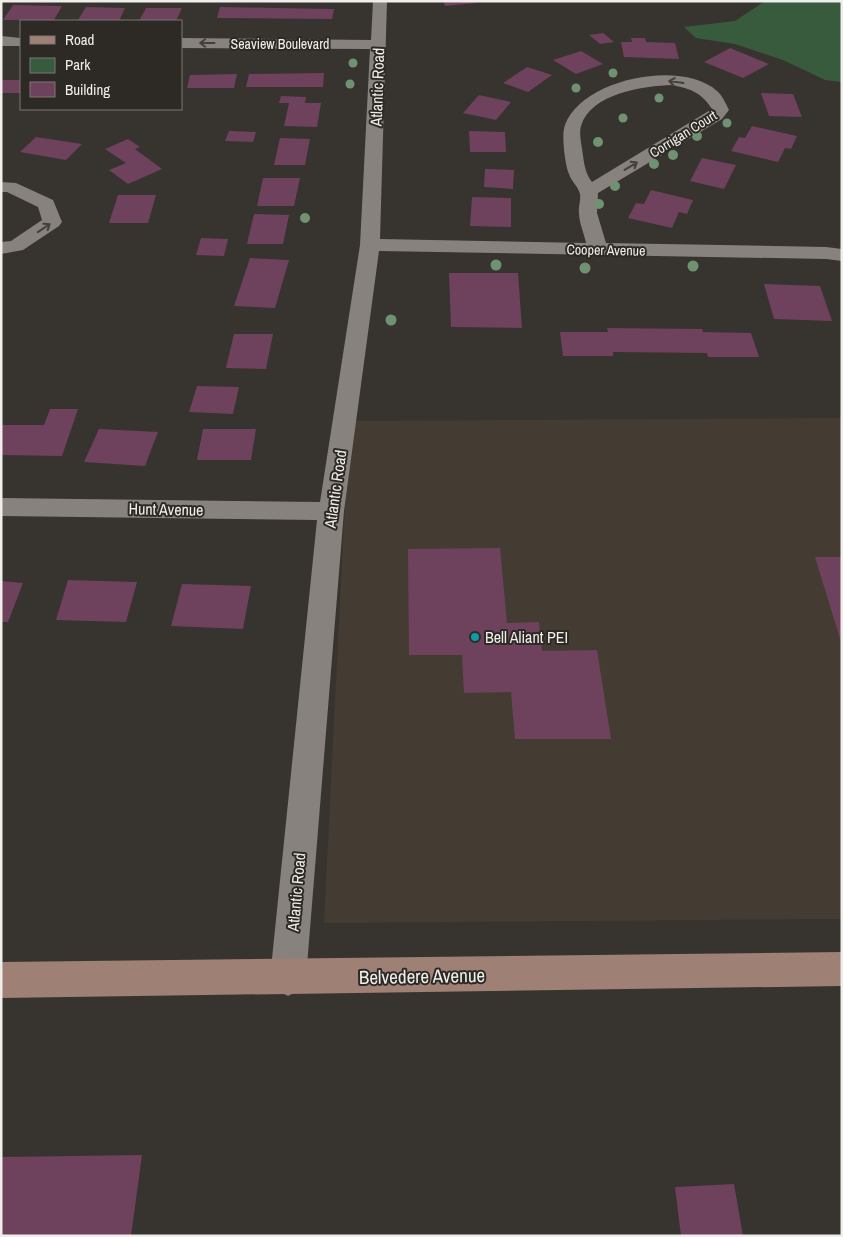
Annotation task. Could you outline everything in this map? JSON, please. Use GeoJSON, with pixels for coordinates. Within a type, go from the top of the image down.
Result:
{"type":"FeatureCollection","features":[{"type":"Feature","properties":{"kind":"main road","name":"Belvedere Avenue"},"geometry":{"type":"LineString","coordinates":[[1,980],[288,978],[842,969]]}},
{"type":"Feature","properties":{"kind":"street","name":"Atlantic Road"},"geometry":{"type":"LineString","coordinates":[[288,978],[331,511],[370,245],[380,1]]}},
{"type":"Feature","properties":{"kind":"street"},"geometry":{"type":"LineString","coordinates":[[1,41],[20,42]]}},
{"type":"Feature","properties":{"kind":"street","name":"Seaview Boulevard"},"geometry":{"type":"LineString","coordinates":[[182,43],[379,51]]}},
{"type":"Feature","properties":{"kind":"street","name":"Seaview Boulevard"},"geometry":{"type":"LineString","coordinates":[[182,57],[379,51]]}},
{"type":"Feature","properties":{"kind":"street"},"geometry":{"type":"LineString","coordinates":[[1,56],[20,56]]}},
{"type":"Feature","properties":{"kind":"street","name":"Corrigan Court"},"geometry":{"type":"LineString","coordinates":[[652,80],[677,81],[696,86],[710,94],[719,103],[721,110],[716,115],[589,191],[577,174],[573,126],[582,110],[602,96],[622,86],[637,82],[652,80]]}},
{"type":"Feature","properties":{"kind":"street"},"geometry":{"type":"LineString","coordinates":[[1,188],[10,187],[46,204],[52,222],[16,246],[1,248]]}},
{"type":"Feature","properties":{"kind":"street"},"geometry":{"type":"LineString","coordinates":[[589,191],[588,214],[598,250]]}},
{"type":"Feature","properties":{"kind":"street","name":"Cooper Avenue"},"geometry":{"type":"LineString","coordinates":[[370,245],[826,253],[842,255]]}},
{"type":"Feature","properties":{"kind":"street","name":"Hunt Avenue"},"geometry":{"type":"LineString","coordinates":[[1,507],[331,511]]}},
{"type":"Feature","properties":{"kind":"shaded area"},"geometry":{"type":"Polygon","coordinates":[[[842,418],[842,919],[324,923],[349,421],[842,418]]]}},
{"type":"Feature","properties":{"kind":"green space"},"geometry":{"type":"Polygon","coordinates":[[[765,1],[842,1],[842,82],[825,80],[783,60],[735,44],[696,38],[684,27],[735,21],[765,1]]]}},
{"type":"Feature","properties":{"kind":"building"},"geometry":{"type":"Polygon","coordinates":[[[443,1],[476,1],[476,3],[445,6],[443,1]]]}},
{"type":"Feature","properties":{"kind":"building"},"geometry":{"type":"Polygon","coordinates":[[[13,5],[62,6],[54,20],[3,20],[13,5]]]}},
{"type":"Feature","properties":{"kind":"building"},"geometry":{"type":"Polygon","coordinates":[[[86,7],[125,8],[119,20],[78,20],[86,7]]]}},
{"type":"Feature","properties":{"kind":"building"},"geometry":{"type":"Polygon","coordinates":[[[220,7],[334,9],[332,19],[217,18],[220,7]]]}},
{"type":"Feature","properties":{"kind":"building"},"geometry":{"type":"Polygon","coordinates":[[[146,8],[182,8],[176,20],[140,20],[146,8]]]}},
{"type":"Feature","properties":{"kind":"building"},"geometry":{"type":"Polygon","coordinates":[[[603,33],[614,42],[600,44],[589,35],[603,33]]]}},
{"type":"Feature","properties":{"kind":"building"},"geometry":{"type":"Polygon","coordinates":[[[631,38],[645,38],[646,42],[675,43],[679,59],[624,57],[621,42],[632,42],[631,38]]]}},
{"type":"Feature","properties":{"kind":"building"},"geometry":{"type":"Polygon","coordinates":[[[730,48],[769,64],[743,78],[704,62],[730,48]]]}},
{"type":"Feature","properties":{"kind":"building"},"geometry":{"type":"Polygon","coordinates":[[[581,51],[603,64],[576,74],[553,60],[581,51]]]}},
{"type":"Feature","properties":{"kind":"building"},"geometry":{"type":"Polygon","coordinates":[[[527,67],[552,75],[528,92],[503,83],[527,67]]]}},
{"type":"Feature","properties":{"kind":"building"},"geometry":{"type":"Polygon","coordinates":[[[324,73],[323,87],[246,87],[249,74],[324,73]]]}},
{"type":"Feature","properties":{"kind":"building"},"geometry":{"type":"Polygon","coordinates":[[[237,74],[234,88],[187,88],[190,75],[237,74]]]}},
{"type":"Feature","properties":{"kind":"building"},"geometry":{"type":"Polygon","coordinates":[[[1,80],[20,80],[20,93],[1,93],[1,80]]]}},
{"type":"Feature","properties":{"kind":"building"},"geometry":{"type":"Polygon","coordinates":[[[761,93],[793,94],[802,117],[769,116],[761,93]]]}},
{"type":"Feature","properties":{"kind":"building"},"geometry":{"type":"Polygon","coordinates":[[[479,95],[511,102],[496,120],[463,113],[479,95]]]}},
{"type":"Feature","properties":{"kind":"building"},"geometry":{"type":"Polygon","coordinates":[[[281,96],[306,97],[305,103],[321,103],[317,127],[284,126],[289,103],[279,103],[281,96]]]}},
{"type":"Feature","properties":{"kind":"building"},"geometry":{"type":"Polygon","coordinates":[[[752,126],[797,136],[791,149],[785,148],[778,162],[731,151],[739,137],[745,138],[752,126]]]}},
{"type":"Feature","properties":{"kind":"building"},"geometry":{"type":"Polygon","coordinates":[[[229,131],[256,132],[253,142],[225,141],[229,131]]]}},
{"type":"Feature","properties":{"kind":"building"},"geometry":{"type":"Polygon","coordinates":[[[469,131],[505,132],[506,152],[470,152],[469,131]]]}},
{"type":"Feature","properties":{"kind":"building"},"geometry":{"type":"Polygon","coordinates":[[[36,137],[82,144],[66,160],[20,152],[36,137]]]}},
{"type":"Feature","properties":{"kind":"building"},"geometry":{"type":"Polygon","coordinates":[[[280,138],[310,139],[305,165],[274,165],[280,138]]]}},
{"type":"Feature","properties":{"kind":"building"},"geometry":{"type":"Polygon","coordinates":[[[128,139],[140,147],[135,149],[162,169],[128,184],[109,170],[126,163],[105,149],[128,139]]]}},
{"type":"Feature","properties":{"kind":"building"},"geometry":{"type":"Polygon","coordinates":[[[702,158],[736,165],[724,189],[690,181],[702,158]]]}},
{"type":"Feature","properties":{"kind":"building"},"geometry":{"type":"Polygon","coordinates":[[[485,169],[514,170],[513,189],[484,187],[485,169]]]}},
{"type":"Feature","properties":{"kind":"building"},"geometry":{"type":"Polygon","coordinates":[[[263,178],[300,178],[294,206],[257,206],[263,178]]]}},
{"type":"Feature","properties":{"kind":"building"},"geometry":{"type":"Polygon","coordinates":[[[651,190],[693,200],[687,214],[679,212],[672,228],[628,218],[636,203],[644,204],[651,190]]]}},
{"type":"Feature","properties":{"kind":"building"},"geometry":{"type":"Polygon","coordinates":[[[118,195],[156,195],[148,223],[109,223],[118,195]]]}},
{"type":"Feature","properties":{"kind":"building"},"geometry":{"type":"Polygon","coordinates":[[[472,197],[511,198],[511,227],[470,226],[472,197]]]}},
{"type":"Feature","properties":{"kind":"building"},"geometry":{"type":"Polygon","coordinates":[[[254,214],[289,215],[283,244],[247,244],[254,214]]]}},
{"type":"Feature","properties":{"kind":"building"},"geometry":{"type":"Polygon","coordinates":[[[201,238],[228,239],[224,256],[196,255],[201,238]]]}},
{"type":"Feature","properties":{"kind":"building"},"geometry":{"type":"Polygon","coordinates":[[[250,258],[289,260],[275,308],[234,306],[250,258]]]}},
{"type":"Feature","properties":{"kind":"building"},"geometry":{"type":"Polygon","coordinates":[[[449,273],[518,273],[522,328],[451,327],[449,273]]]}},
{"type":"Feature","properties":{"kind":"building"},"geometry":{"type":"Polygon","coordinates":[[[764,284],[820,286],[832,321],[774,319],[764,284]]]}},
{"type":"Feature","properties":{"kind":"building"},"geometry":{"type":"Polygon","coordinates":[[[607,328],[702,329],[703,332],[751,333],[759,357],[708,357],[707,353],[613,352],[613,356],[563,356],[560,332],[608,332],[607,328]]]}},
{"type":"Feature","properties":{"kind":"building"},"geometry":{"type":"Polygon","coordinates":[[[234,334],[273,334],[266,369],[226,368],[234,334]]]}},
{"type":"Feature","properties":{"kind":"building"},"geometry":{"type":"Polygon","coordinates":[[[197,386],[239,387],[233,414],[189,412],[197,386]]]}},
{"type":"Feature","properties":{"kind":"building"},"geometry":{"type":"Polygon","coordinates":[[[50,409],[78,409],[62,456],[1,455],[1,425],[44,425],[50,409]]]}},
{"type":"Feature","properties":{"kind":"building"},"geometry":{"type":"Polygon","coordinates":[[[99,429],[158,432],[145,466],[84,462],[99,429]]]}},
{"type":"Feature","properties":{"kind":"building"},"geometry":{"type":"Polygon","coordinates":[[[203,429],[256,429],[251,460],[197,460],[203,429]]]}},
{"type":"Feature","properties":{"kind":"building","name":"Bell Aliant PEI"},"geometry":{"type":"Polygon","coordinates":[[[500,548],[507,623],[539,622],[542,651],[597,650],[611,739],[515,739],[511,692],[464,693],[462,655],[409,655],[408,549],[500,548]]]}},
{"type":"Feature","properties":{"kind":"building"},"geometry":{"type":"Polygon","coordinates":[[[815,557],[842,557],[842,642],[841,642],[815,557]]]}},
{"type":"Feature","properties":{"kind":"building"},"geometry":{"type":"Polygon","coordinates":[[[68,580],[137,582],[126,622],[56,620],[68,580]]]}},
{"type":"Feature","properties":{"kind":"building"},"geometry":{"type":"Polygon","coordinates":[[[1,581],[23,583],[8,622],[1,622],[1,581]]]}},
{"type":"Feature","properties":{"kind":"building"},"geometry":{"type":"Polygon","coordinates":[[[182,584],[251,586],[243,629],[171,626],[182,584]]]}},
{"type":"Feature","properties":{"kind":"building"},"geometry":{"type":"Polygon","coordinates":[[[142,1155],[131,1236],[1,1236],[1,1157],[142,1155]]]}},
{"type":"Feature","properties":{"kind":"building"},"geometry":{"type":"Polygon","coordinates":[[[734,1184],[743,1236],[681,1236],[675,1187],[734,1184]]]}},
{"type":"Feature","properties":{"kind":"place","name":"Bell Aliant PEI"},"geometry":{"type":"Point","coordinates":[475,637]}}]}
